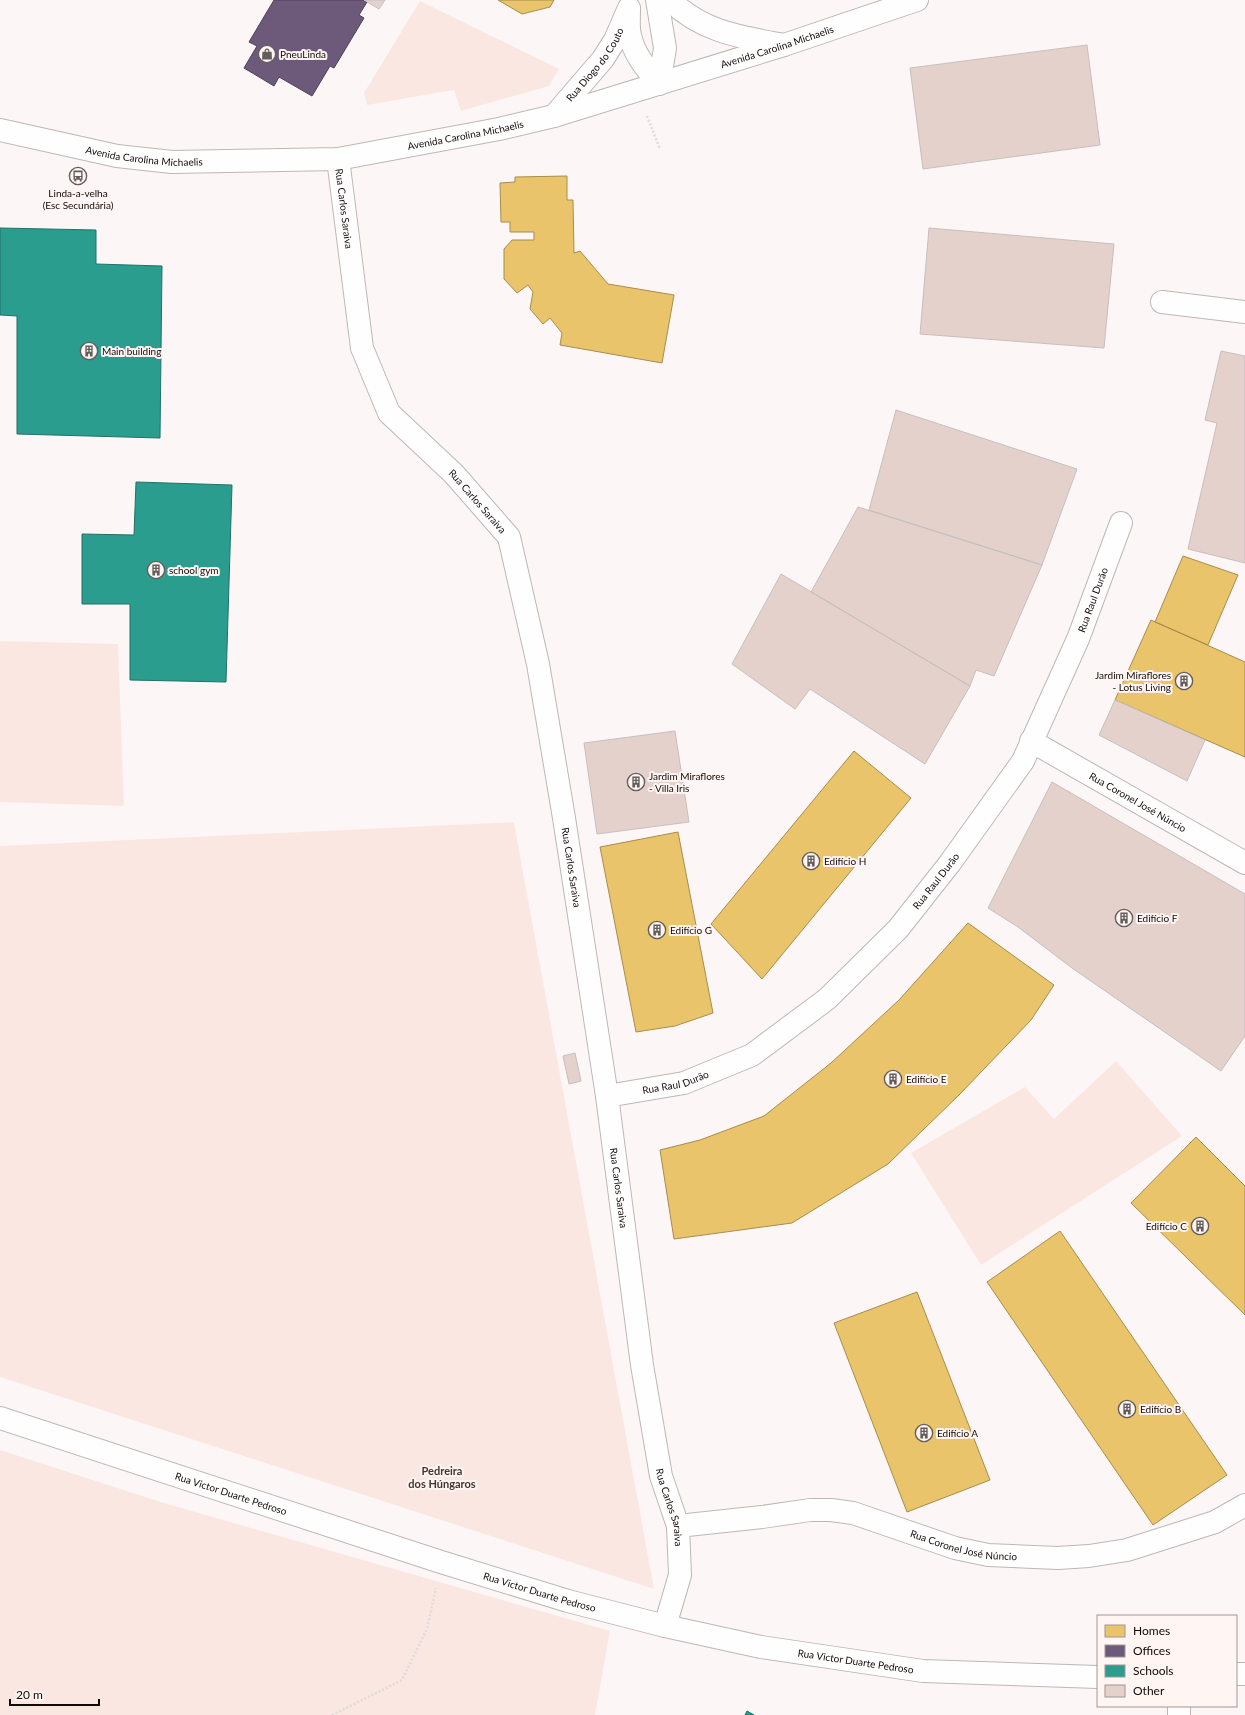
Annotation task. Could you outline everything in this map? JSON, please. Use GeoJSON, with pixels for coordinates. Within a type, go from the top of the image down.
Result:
{"type":"FeatureCollection","features":[{"type":"Feature","properties":{"kind":"street"},"geometry":{"type":"LineString","coordinates":[[657,0],[665,48],[659,84]]}},
{"type":"Feature","properties":{"kind":"street"},"geometry":{"type":"LineString","coordinates":[[670,0],[677,7],[703,25],[740,37],[784,45]]}},
{"type":"Feature","properties":{"kind":"street","name":"Avenida Carolina Michaelis"},"geometry":{"type":"LineString","coordinates":[[0,130],[117,156],[172,162],[338,159],[499,129],[554,116],[784,45],[917,0]]}},
{"type":"Feature","properties":{"kind":"street","name":"Rua Diogo do Couto"},"geometry":{"type":"LineString","coordinates":[[630,4],[629,35],[634,50],[659,84]]}},
{"type":"Feature","properties":{"kind":"street","name":"Rua Diogo do Couto"},"geometry":{"type":"LineString","coordinates":[[554,116],[603,59],[615,40],[630,4]]}},
{"type":"Feature","properties":{"kind":"street","name":"Rua Carlos Saraiva"},"geometry":{"type":"LineString","coordinates":[[338,159],[362,348],[389,413],[454,474],[509,536],[538,664],[564,818],[607,1096],[645,1380],[661,1476],[678,1526],[680,1575],[665,1626]]}},
{"type":"Feature","properties":{"kind":"street"},"geometry":{"type":"LineString","coordinates":[[1162,302],[1245,312]]}},
{"type":"Feature","properties":{"kind":"street","name":"Rua Raul Durão"},"geometry":{"type":"LineString","coordinates":[[607,1096],[684,1083],[752,1055],[827,999],[898,929],[950,862],[1023,761],[1078,639],[1121,523]]}},
{"type":"Feature","properties":{"kind":"street","name":"Rua Coronel José Núncio"},"geometry":{"type":"LineString","coordinates":[[1032,742],[1245,863]]}},
{"type":"Feature","properties":{"kind":"street","name":"Rua Victor Duarte Pedroso"},"geometry":{"type":"LineString","coordinates":[[0,1418],[441,1562],[568,1601],[665,1626],[761,1647],[923,1670],[1097,1676]]}},
{"type":"Feature","properties":{"kind":"street","name":"Rua Coronel José Núncio"},"geometry":{"type":"LineString","coordinates":[[678,1526],[810,1510],[831,1510],[854,1514],[955,1548],[988,1555],[1058,1558],[1089,1556],[1127,1550],[1214,1522],[1245,1505]]}},
{"type":"Feature","properties":{"kind":"path"},"geometry":{"type":"LineString","coordinates":[[638,90],[660,149]]}},
{"type":"Feature","properties":{"kind":"path"},"geometry":{"type":"LineString","coordinates":[[332,1715],[402,1680],[427,1629],[441,1562]]}},
{"type":"Feature","properties":{"kind":"shaded area"},"geometry":{"type":"Polygon","coordinates":[[[420,1],[559,69],[549,86],[461,111],[454,90],[367,105],[364,93],[420,1]]]}},
{"type":"Feature","properties":{"kind":"shaded area"},"geometry":{"type":"Polygon","coordinates":[[[0,641],[118,644],[124,806],[0,802],[0,641]]]}},
{"type":"Feature","properties":{"kind":"shaded area"},"geometry":{"type":"Polygon","coordinates":[[[514,822],[654,1589],[0,1377],[0,846],[514,822]]]}},
{"type":"Feature","properties":{"kind":"shaded area"},"geometry":{"type":"Polygon","coordinates":[[[1116,1061],[1182,1136],[981,1265],[911,1153],[1025,1087],[1054,1119],[1116,1061]]]}},
{"type":"Feature","properties":{"kind":"shaded area"},"geometry":{"type":"Polygon","coordinates":[[[0,1450],[164,1503],[610,1631],[595,1715],[0,1715],[0,1450]]]}},
{"type":"Feature","properties":{"kind":"building: Homes"},"geometry":{"type":"Polygon","coordinates":[[[498,0],[554,0],[550,7],[522,14],[498,0]]]}},
{"type":"Feature","properties":{"kind":"building: Homes"},"geometry":{"type":"Polygon","coordinates":[[[567,176],[567,200],[573,200],[574,253],[580,251],[608,284],[674,295],[662,363],[560,345],[562,333],[550,318],[543,324],[530,309],[533,292],[528,285],[517,293],[504,279],[504,249],[512,240],[534,240],[534,232],[510,232],[510,222],[501,222],[500,183],[515,182],[515,177],[567,176]]]}},
{"type":"Feature","properties":{"kind":"building: Homes"},"geometry":{"type":"Polygon","coordinates":[[[1183,556],[1238,575],[1208,645],[1155,622],[1183,556]]]}},
{"type":"Feature","properties":{"kind":"building: Homes","name":"Jardim Miraflores - Lotus Living"},"geometry":{"type":"Polygon","coordinates":[[[1151,620],[1245,662],[1245,757],[1115,700],[1151,620]]]}},
{"type":"Feature","properties":{"kind":"building: Homes","name":"Edifício H"},"geometry":{"type":"Polygon","coordinates":[[[854,751],[911,798],[762,979],[711,924],[854,751]]]}},
{"type":"Feature","properties":{"kind":"building: Homes","name":"Edifício G"},"geometry":{"type":"Polygon","coordinates":[[[678,832],[713,1013],[675,1026],[636,1032],[600,847],[678,832]]]}},
{"type":"Feature","properties":{"kind":"building: Homes","name":"Edifício E"},"geometry":{"type":"Polygon","coordinates":[[[968,923],[1054,985],[1031,1020],[960,1094],[888,1164],[792,1223],[674,1239],[660,1150],[700,1140],[764,1116],[831,1063],[899,1000],[968,923]]]}},
{"type":"Feature","properties":{"kind":"building: Homes","name":"Edifício C"},"geometry":{"type":"Polygon","coordinates":[[[1196,1137],[1245,1186],[1245,1315],[1131,1203],[1196,1137]]]}},
{"type":"Feature","properties":{"kind":"building: Homes","name":"Edifício B"},"geometry":{"type":"Polygon","coordinates":[[[1060,1231],[1227,1475],[1153,1525],[987,1282],[1060,1231]]]}},
{"type":"Feature","properties":{"kind":"building: Homes","name":"Edifício A"},"geometry":{"type":"Polygon","coordinates":[[[917,1292],[990,1480],[907,1512],[834,1323],[917,1292]]]}},
{"type":"Feature","properties":{"kind":"building: Offices"},"geometry":{"type":"Polygon","coordinates":[[[274,0],[364,0],[367,2],[359,15],[364,18],[334,68],[330,66],[312,96],[279,77],[274,86],[244,68],[257,46],[249,42],[274,0]]]}},
{"type":"Feature","properties":{"kind":"building: Schools","name":"Main building"},"geometry":{"type":"Polygon","coordinates":[[[0,228],[96,230],[96,264],[162,266],[160,438],[17,434],[17,316],[0,315],[0,228]]]}},
{"type":"Feature","properties":{"kind":"building: Schools","name":"school gym"},"geometry":{"type":"Polygon","coordinates":[[[136,482],[232,485],[226,682],[130,680],[130,604],[82,604],[82,534],[134,535],[136,482]]]}},
{"type":"Feature","properties":{"kind":"building: Schools"},"geometry":{"type":"Polygon","coordinates":[[[747,1711],[754,1715],[745,1715],[747,1711]]]}},
{"type":"Feature","properties":{"kind":"building: Other"},"geometry":{"type":"Polygon","coordinates":[[[364,0],[385,0],[379,9],[364,0]]]}},
{"type":"Feature","properties":{"kind":"building: Other"},"geometry":{"type":"Polygon","coordinates":[[[1087,45],[1100,145],[923,169],[910,68],[1087,45]]]}},
{"type":"Feature","properties":{"kind":"building: Other"},"geometry":{"type":"Polygon","coordinates":[[[929,228],[1114,244],[1104,348],[920,334],[929,228]]]}},
{"type":"Feature","properties":{"kind":"building: Other"},"geometry":{"type":"Polygon","coordinates":[[[1221,351],[1245,356],[1245,563],[1188,549],[1217,423],[1205,420],[1221,351]]]}},
{"type":"Feature","properties":{"kind":"building: Other"},"geometry":{"type":"Polygon","coordinates":[[[896,410],[1077,469],[1042,565],[869,510],[896,410]]]}},
{"type":"Feature","properties":{"kind":"building: Other"},"geometry":{"type":"Polygon","coordinates":[[[858,507],[1042,565],[994,676],[976,670],[970,686],[811,592],[858,507]]]}},
{"type":"Feature","properties":{"kind":"building: Other"},"geometry":{"type":"Polygon","coordinates":[[[781,574],[970,686],[925,764],[810,689],[795,709],[732,664],[781,574]]]}},
{"type":"Feature","properties":{"kind":"building: Other"},"geometry":{"type":"Polygon","coordinates":[[[1115,700],[1205,740],[1187,781],[1099,735],[1115,700]]]}},
{"type":"Feature","properties":{"kind":"building: Other","name":"Jardim Miraflores - Villa Iris"},"geometry":{"type":"Polygon","coordinates":[[[675,731],[689,822],[597,834],[584,743],[675,731]]]}},
{"type":"Feature","properties":{"kind":"building: Other","name":"Edifício F"},"geometry":{"type":"Polygon","coordinates":[[[1052,782],[1245,894],[1245,1036],[1221,1071],[1072,968],[1018,927],[988,908],[1052,782]]]}},
{"type":"Feature","properties":{"kind":"building: Other"},"geometry":{"type":"Polygon","coordinates":[[[575,1053],[581,1081],[569,1084],[563,1056],[575,1053]]]}},
{"type":"Feature","properties":{"kind":"place","name":"PneuLinda"},"geometry":{"type":"Point","coordinates":[267,54]}},
{"type":"Feature","properties":{"kind":"place","name":"Linda-a-velha (Esc Secundária)"},"geometry":{"type":"Point","coordinates":[78,176]}},
{"type":"Feature","properties":{"kind":"place","name":"Main building"},"geometry":{"type":"Point","coordinates":[89,351]}},
{"type":"Feature","properties":{"kind":"place","name":"school gym"},"geometry":{"type":"Point","coordinates":[156,570]}},
{"type":"Feature","properties":{"kind":"place","name":"Jardim Miraflores - Lotus Living"},"geometry":{"type":"Point","coordinates":[1184,681]}},
{"type":"Feature","properties":{"kind":"place","name":"Jardim Miraflores - Villa Iris"},"geometry":{"type":"Point","coordinates":[636,782]}},
{"type":"Feature","properties":{"kind":"place","name":"Edifício H"},"geometry":{"type":"Point","coordinates":[811,861]}},
{"type":"Feature","properties":{"kind":"place","name":"Edifício F"},"geometry":{"type":"Point","coordinates":[1124,918]}},
{"type":"Feature","properties":{"kind":"place","name":"Edifício G"},"geometry":{"type":"Point","coordinates":[657,930]}},
{"type":"Feature","properties":{"kind":"place","name":"Edifício E"},"geometry":{"type":"Point","coordinates":[893,1079]}},
{"type":"Feature","properties":{"kind":"place","name":"Edifício C"},"geometry":{"type":"Point","coordinates":[1200,1226]}},
{"type":"Feature","properties":{"kind":"place","name":"Edifício B"},"geometry":{"type":"Point","coordinates":[1127,1409]}},
{"type":"Feature","properties":{"kind":"place","name":"Edifício A"},"geometry":{"type":"Point","coordinates":[924,1433]}},
{"type":"Feature","properties":{"kind":"district","name":"Pedreira dos Húngaros"},"geometry":{"type":"Point","coordinates":[442,1477]}}]}
